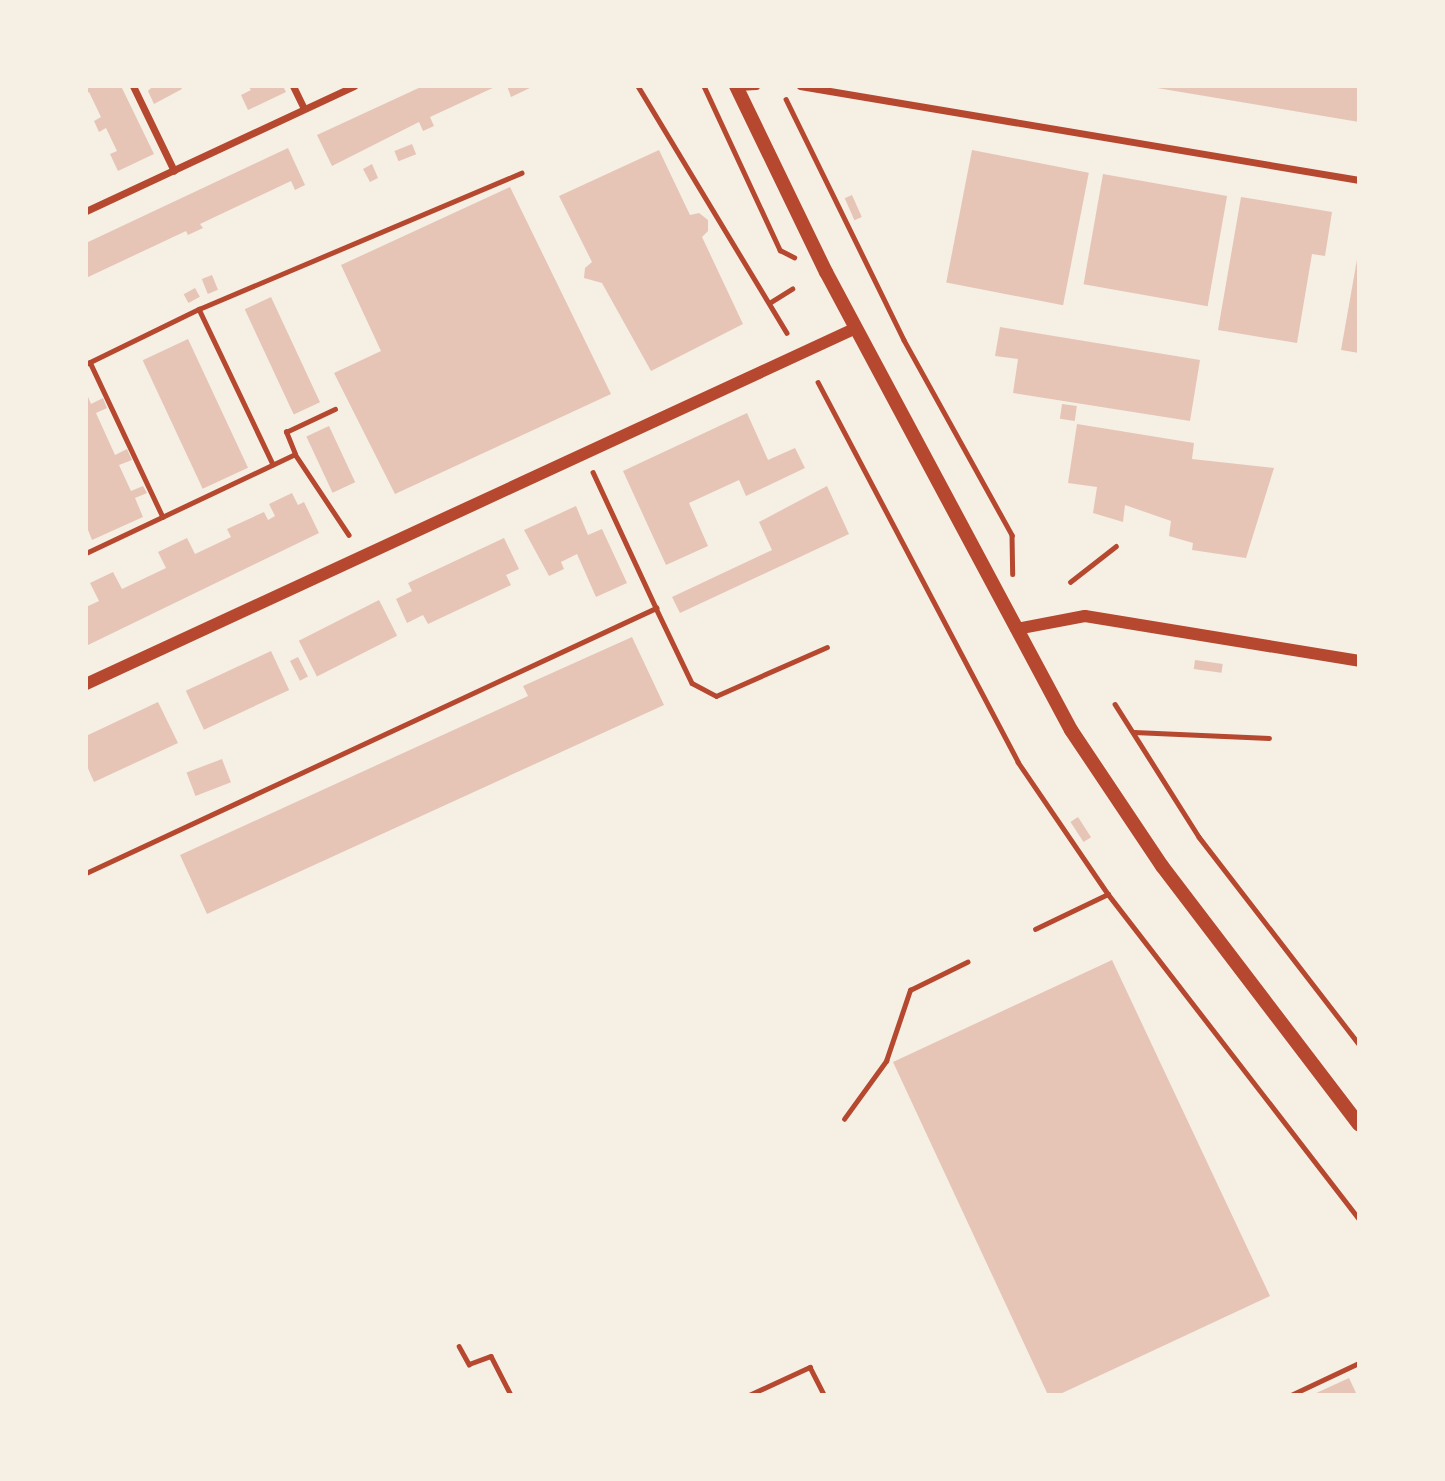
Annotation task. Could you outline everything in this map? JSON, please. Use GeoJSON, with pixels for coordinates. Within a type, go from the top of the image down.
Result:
{"type":"FeatureCollection","features":[{"type":"Feature","properties":{"kind":"main road"},"geometry":{"type":"LineString","coordinates":[[736,86],[826,272],[1071,730],[1162,866],[1359,1125]]}},
{"type":"Feature","properties":{"kind":"street"},"geometry":{"type":"LineString","coordinates":[[133,86],[174,171]]}},
{"type":"Feature","properties":{"kind":"street"},"geometry":{"type":"LineString","coordinates":[[293,86],[304,109]]}},
{"type":"Feature","properties":{"kind":"street"},"geometry":{"type":"LineString","coordinates":[[86,211],[354,86]]}},
{"type":"Feature","properties":{"kind":"street"},"geometry":{"type":"LineString","coordinates":[[736,86],[756,86]]}},
{"type":"Feature","properties":{"kind":"street"},"geometry":{"type":"LineString","coordinates":[[800,86],[1359,180]]}},
{"type":"Feature","properties":{"kind":"street"},"geometry":{"type":"LineString","coordinates":[[86,684],[856,328]]}},
{"type":"Feature","properties":{"kind":"street"},"geometry":{"type":"LineString","coordinates":[[1016,629],[1085,617],[1359,661]]}},
{"type":"Feature","properties":{"kind":"path"},"geometry":{"type":"LineString","coordinates":[[638,86],[655,121],[771,302],[787,332]]}},
{"type":"Feature","properties":{"kind":"path"},"geometry":{"type":"LineString","coordinates":[[704,86],[780,250],[826,272]]}},
{"type":"Feature","properties":{"kind":"path"},"geometry":{"type":"LineString","coordinates":[[785,96],[910,352],[1012,536]]}},
{"type":"Feature","properties":{"kind":"path"},"geometry":{"type":"LineString","coordinates":[[163,517],[88,363],[199,309],[521,173]]}},
{"type":"Feature","properties":{"kind":"path"},"geometry":{"type":"LineString","coordinates":[[771,302],[792,289]]}},
{"type":"Feature","properties":{"kind":"path"},"geometry":{"type":"LineString","coordinates":[[199,309],[273,464]]}},
{"type":"Feature","properties":{"kind":"path"},"geometry":{"type":"LineString","coordinates":[[818,382],[1018,762],[1108,894],[1359,1219]]}},
{"type":"Feature","properties":{"kind":"path"},"geometry":{"type":"LineString","coordinates":[[335,409],[286,432],[295,454],[349,535]]}},
{"type":"Feature","properties":{"kind":"path"},"geometry":{"type":"LineString","coordinates":[[86,553],[295,454]]}},
{"type":"Feature","properties":{"kind":"path"},"geometry":{"type":"LineString","coordinates":[[592,469],[692,683],[716,696],[827,647]]}},
{"type":"Feature","properties":{"kind":"path"},"geometry":{"type":"LineString","coordinates":[[1070,582],[1116,546]]}},
{"type":"Feature","properties":{"kind":"path"},"geometry":{"type":"LineString","coordinates":[[86,873],[656,608]]}},
{"type":"Feature","properties":{"kind":"path"},"geometry":{"type":"LineString","coordinates":[[1115,704],[1199,837],[1359,1044]]}},
{"type":"Feature","properties":{"kind":"path"},"geometry":{"type":"LineString","coordinates":[[1133,732],[1269,738]]}},
{"type":"Feature","properties":{"kind":"path"},"geometry":{"type":"LineString","coordinates":[[1035,929],[1108,894]]}},
{"type":"Feature","properties":{"kind":"path"},"geometry":{"type":"LineString","coordinates":[[844,1119],[886,1061],[910,990],[967,962]]}},
{"type":"Feature","properties":{"kind":"path"},"geometry":{"type":"LineString","coordinates":[[459,1346],[469,1364],[491,1356],[511,1395]]}},
{"type":"Feature","properties":{"kind":"path"},"geometry":{"type":"LineString","coordinates":[[1292,1395],[1359,1363]]}},
{"type":"Feature","properties":{"kind":"path"},"geometry":{"type":"LineString","coordinates":[[749,1395],[810,1367],[824,1395]]}},
{"type":"Feature","properties":{"kind":"building"},"geometry":{"type":"Polygon","coordinates":[[[86,86],[121,86],[154,154],[118,171],[110,154],[117,151],[106,128],[99,132],[94,121],[101,117],[89,92],[86,94],[86,86]]]}},
{"type":"Feature","properties":{"kind":"building"},"geometry":{"type":"Polygon","coordinates":[[[153,86],[180,86],[182,89],[154,104],[148,91],[153,86]]]}},
{"type":"Feature","properties":{"kind":"building"},"geometry":{"type":"Polygon","coordinates":[[[248,86],[283,86],[286,92],[248,110],[241,95],[251,90],[248,86]]]}},
{"type":"Feature","properties":{"kind":"building"},"geometry":{"type":"Polygon","coordinates":[[[423,86],[497,86],[430,117],[434,126],[423,131],[419,122],[332,166],[317,135],[423,86]]]}},
{"type":"Feature","properties":{"kind":"building"},"geometry":{"type":"Polygon","coordinates":[[[507,86],[534,86],[511,97],[507,86]]]}},
{"type":"Feature","properties":{"kind":"building"},"geometry":{"type":"Polygon","coordinates":[[[1359,86],[1359,122],[1151,87],[1359,86]]]}},
{"type":"Feature","properties":{"kind":"building"},"geometry":{"type":"Polygon","coordinates":[[[412,144],[416,154],[399,161],[394,151],[412,144]]]}},
{"type":"Feature","properties":{"kind":"building"},"geometry":{"type":"Polygon","coordinates":[[[288,148],[305,185],[295,190],[291,181],[200,224],[203,228],[188,235],[186,231],[86,278],[86,243],[288,148]]]}},
{"type":"Feature","properties":{"kind":"building"},"geometry":{"type":"Polygon","coordinates":[[[659,150],[690,215],[699,213],[708,220],[708,231],[702,237],[743,324],[651,371],[602,283],[584,278],[585,268],[592,262],[559,196],[659,150]]]}},
{"type":"Feature","properties":{"kind":"building"},"geometry":{"type":"Polygon","coordinates":[[[972,150],[1089,173],[1063,305],[946,283],[972,150]]]}},
{"type":"Feature","properties":{"kind":"building"},"geometry":{"type":"Polygon","coordinates":[[[372,164],[378,178],[370,182],[363,169],[372,164]]]}},
{"type":"Feature","properties":{"kind":"building"},"geometry":{"type":"Polygon","coordinates":[[[1103,174],[1227,196],[1208,306],[1084,284],[1103,174]]]}},
{"type":"Feature","properties":{"kind":"building"},"geometry":{"type":"Polygon","coordinates":[[[510,187],[611,394],[395,494],[334,373],[381,351],[341,265],[510,187]]]}},
{"type":"Feature","properties":{"kind":"building"},"geometry":{"type":"Polygon","coordinates":[[[852,195],[862,217],[854,220],[845,198],[852,195]]]}},
{"type":"Feature","properties":{"kind":"building"},"geometry":{"type":"Polygon","coordinates":[[[1241,197],[1332,212],[1325,256],[1312,254],[1297,343],[1218,330],[1241,197]]]}},
{"type":"Feature","properties":{"kind":"building"},"geometry":{"type":"Polygon","coordinates":[[[1359,254],[1359,353],[1341,350],[1359,254]]]}},
{"type":"Feature","properties":{"kind":"building"},"geometry":{"type":"Polygon","coordinates":[[[212,275],[218,290],[208,294],[202,279],[212,275]]]}},
{"type":"Feature","properties":{"kind":"building"},"geometry":{"type":"Polygon","coordinates":[[[195,288],[200,297],[188,303],[184,294],[195,288]]]}},
{"type":"Feature","properties":{"kind":"building"},"geometry":{"type":"Polygon","coordinates":[[[271,297],[320,402],[294,414],[245,309],[271,297]]]}},
{"type":"Feature","properties":{"kind":"building"},"geometry":{"type":"Polygon","coordinates":[[[1000,327],[1200,360],[1190,421],[1013,393],[1018,359],[995,356],[1000,327]]]}},
{"type":"Feature","properties":{"kind":"building"},"geometry":{"type":"Polygon","coordinates":[[[188,339],[248,468],[203,489],[143,360],[188,339]]]}},
{"type":"Feature","properties":{"kind":"building"},"geometry":{"type":"Polygon","coordinates":[[[86,392],[91,404],[103,398],[107,408],[96,413],[115,455],[127,449],[132,460],[119,465],[131,491],[143,486],[147,493],[135,498],[143,517],[92,540],[86,525],[86,392]]]}},
{"type":"Feature","properties":{"kind":"building"},"geometry":{"type":"Polygon","coordinates":[[[1062,404],[1077,406],[1075,421],[1060,419],[1062,404]]]}},
{"type":"Feature","properties":{"kind":"building"},"geometry":{"type":"Polygon","coordinates":[[[747,413],[768,460],[795,448],[805,468],[746,496],[739,480],[689,503],[708,546],[666,565],[623,471],[747,413]]]}},
{"type":"Feature","properties":{"kind":"building"},"geometry":{"type":"Polygon","coordinates":[[[1077,424],[1194,443],[1192,459],[1274,468],[1246,558],[1192,550],[1193,543],[1169,536],[1171,521],[1125,505],[1123,522],[1093,513],[1097,487],[1068,483],[1077,424]]]}},
{"type":"Feature","properties":{"kind":"building"},"geometry":{"type":"Polygon","coordinates":[[[329,426],[355,482],[333,493],[306,437],[329,426]]]}},
{"type":"Feature","properties":{"kind":"building"},"geometry":{"type":"Polygon","coordinates":[[[827,486],[849,534],[680,613],[672,597],[772,550],[759,522],[827,486]]]}},
{"type":"Feature","properties":{"kind":"building"},"geometry":{"type":"Polygon","coordinates":[[[292,493],[298,505],[304,502],[319,533],[86,646],[86,607],[99,601],[90,583],[113,572],[122,589],[166,568],[158,552],[187,538],[195,554],[231,537],[227,529],[264,512],[268,520],[275,516],[269,504],[292,493]]]}},
{"type":"Feature","properties":{"kind":"building"},"geometry":{"type":"Polygon","coordinates":[[[576,506],[588,535],[602,529],[627,583],[596,597],[577,554],[561,562],[564,569],[549,576],[524,530],[576,506]]]}},
{"type":"Feature","properties":{"kind":"building"},"geometry":{"type":"Polygon","coordinates":[[[504,538],[519,569],[506,575],[511,585],[428,624],[423,615],[407,623],[396,599],[412,591],[408,583],[504,538]]]}},
{"type":"Feature","properties":{"kind":"building"},"geometry":{"type":"Polygon","coordinates":[[[379,600],[397,636],[317,676],[299,641],[379,600]]]}},
{"type":"Feature","properties":{"kind":"building"},"geometry":{"type":"Polygon","coordinates":[[[632,637],[664,705],[207,914],[180,855],[528,696],[523,686],[632,637]]]}},
{"type":"Feature","properties":{"kind":"building"},"geometry":{"type":"Polygon","coordinates":[[[271,651],[289,690],[204,730],[186,691],[271,651]]]}},
{"type":"Feature","properties":{"kind":"building"},"geometry":{"type":"Polygon","coordinates":[[[298,657],[308,677],[300,681],[290,661],[298,657]]]}},
{"type":"Feature","properties":{"kind":"building"},"geometry":{"type":"Polygon","coordinates":[[[1195,660],[1223,664],[1221,673],[1194,669],[1195,660]]]}},
{"type":"Feature","properties":{"kind":"building"},"geometry":{"type":"Polygon","coordinates":[[[158,702],[178,743],[94,782],[86,764],[86,736],[158,702]]]}},
{"type":"Feature","properties":{"kind":"building"},"geometry":{"type":"Polygon","coordinates":[[[222,759],[231,782],[195,796],[187,773],[222,759]]]}},
{"type":"Feature","properties":{"kind":"building"},"geometry":{"type":"Polygon","coordinates":[[[1078,817],[1091,837],[1084,842],[1070,822],[1078,817]]]}},
{"type":"Feature","properties":{"kind":"building"},"geometry":{"type":"Polygon","coordinates":[[[1112,960],[1270,1296],[1058,1395],[1048,1395],[893,1062],[1112,960]]]}},
{"type":"Feature","properties":{"kind":"building"},"geometry":{"type":"Polygon","coordinates":[[[1349,1378],[1357,1395],[1312,1395],[1349,1378]]]}}]}
